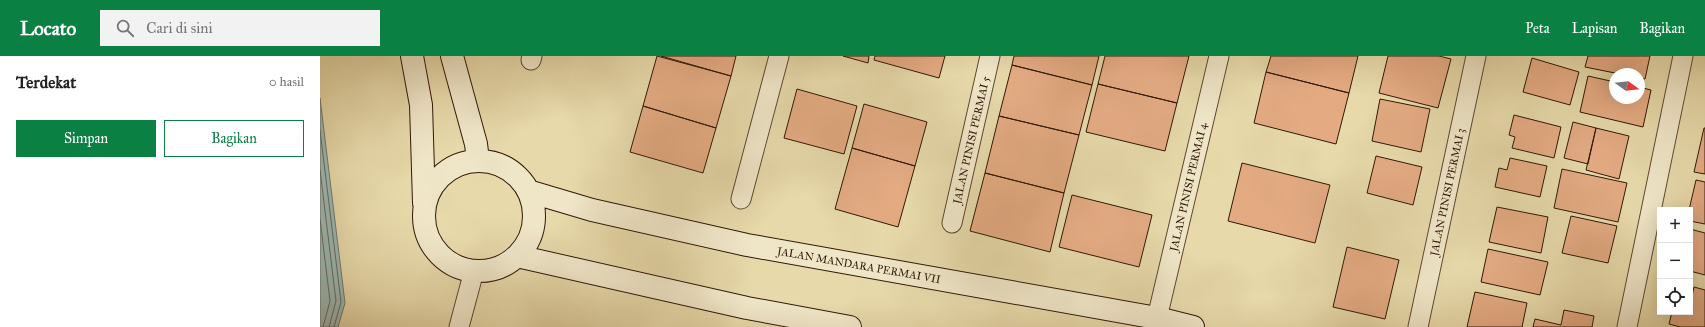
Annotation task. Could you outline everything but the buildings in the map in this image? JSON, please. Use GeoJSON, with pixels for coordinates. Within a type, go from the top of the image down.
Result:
{"type":"FeatureCollection","features":[{"type":"Feature","properties":{"kind":"main road"},"geometry":{"type":"LineString","coordinates":[[412,56],[421,105],[424,224],[427,235],[439,255],[455,266],[474,271],[497,268],[508,264],[517,256],[528,242],[534,225],[534,207],[528,191],[514,173],[494,162],[478,160],[463,163],[449,169],[438,179],[429,191],[424,206]]}},
{"type":"Feature","properties":{"kind":"main road"},"geometry":{"type":"LineString","coordinates":[[452,56],[476,144],[478,160]]}},
{"type":"Feature","properties":{"kind":"main road","name":"JALAN MANDARA PERMAI VII"},"geometry":{"type":"LineString","coordinates":[[528,191],[592,210],[747,245],[1157,318],[1192,327]]}},
{"type":"Feature","properties":{"kind":"main road"},"geometry":{"type":"LineString","coordinates":[[517,256],[747,308],[850,327]]}},
{"type":"Feature","properties":{"kind":"street"},"geometry":{"type":"LineString","coordinates":[[742,199],[779,56]]}},
{"type":"Feature","properties":{"kind":"street","name":"JALAN PINISI PERMAI 5"},"geometry":{"type":"LineString","coordinates":[[952,223],[990,56]]}},
{"type":"Feature","properties":{"kind":"street","name":"JALAN PINISI PERMAI 4"},"geometry":{"type":"LineString","coordinates":[[1157,318],[1219,56]]}},
{"type":"Feature","properties":{"kind":"street","name":"JALAN PINISI PERMAI 3"},"geometry":{"type":"LineString","coordinates":[[1418,327],[1476,56]]}},
{"type":"Feature","properties":{"kind":"street"},"geometry":{"type":"LineString","coordinates":[[1627,327],[1683,56]]}},
{"type":"Feature","properties":{"kind":"street"},"geometry":{"type":"LineString","coordinates":[[459,327],[474,271]]}},
{"type":"Feature","properties":{"kind":"water"},"geometry":{"type":"Polygon","coordinates":[[[320,98],[345,303],[338,327],[320,327],[320,98]]]}}]}
